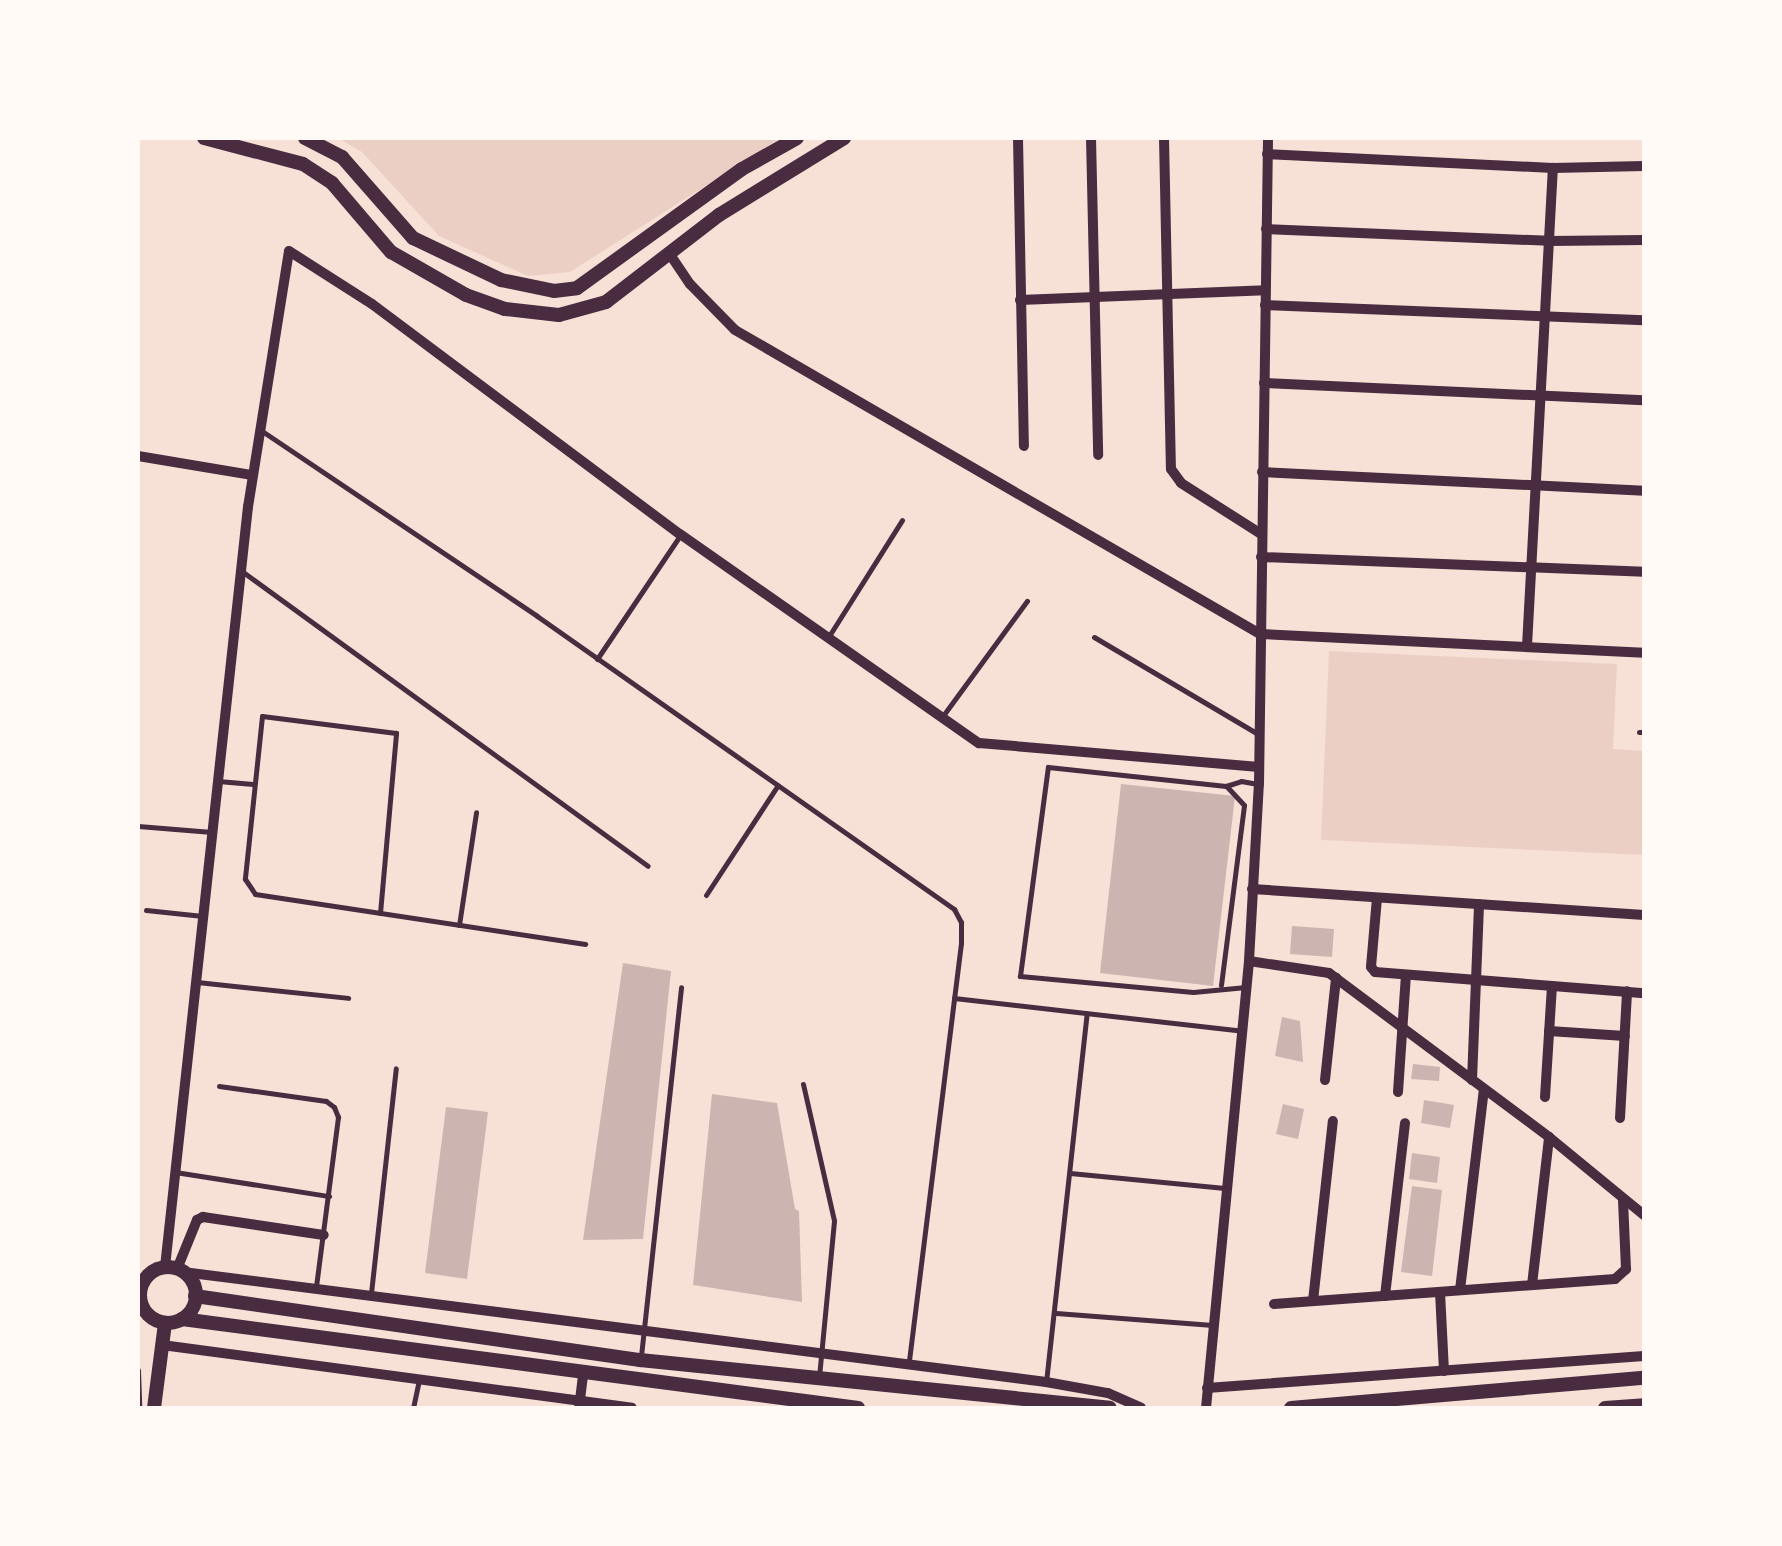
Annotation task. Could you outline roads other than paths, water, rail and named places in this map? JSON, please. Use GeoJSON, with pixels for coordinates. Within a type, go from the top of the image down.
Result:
{"type":"FeatureCollection","features":[{"type":"Feature","properties":{"kind":"street"},"geometry":{"type":"LineString","coordinates":[[204,138],[304,164],[332,183],[391,252],[466,296],[505,309],[558,315],[606,302],[720,215],[844,138]]}},
{"type":"Feature","properties":{"kind":"street"},"geometry":{"type":"LineString","coordinates":[[305,138],[342,157],[413,238],[502,280],[554,291],[577,288],[742,169],[796,138]]}},
{"type":"Feature","properties":{"kind":"street"},"geometry":{"type":"LineString","coordinates":[[1018,138],[1024,446]]}},
{"type":"Feature","properties":{"kind":"street"},"geometry":{"type":"LineString","coordinates":[[1092,138],[1098,455]]}},
{"type":"Feature","properties":{"kind":"street"},"geometry":{"type":"LineString","coordinates":[[1164,138],[1173,477],[1261,534]]}},
{"type":"Feature","properties":{"kind":"street"},"geometry":{"type":"LineString","coordinates":[[1206,1408],[1249,962],[1259,767],[1268,138]]}},
{"type":"Feature","properties":{"kind":"street"},"geometry":{"type":"LineString","coordinates":[[1267,154],[1553,168],[1644,166]]}},
{"type":"Feature","properties":{"kind":"street"},"geometry":{"type":"LineString","coordinates":[[1527,646],[1553,168]]}},
{"type":"Feature","properties":{"kind":"street"},"geometry":{"type":"LineString","coordinates":[[1266,229],[1549,241],[1644,240]]}},
{"type":"Feature","properties":{"kind":"street"},"geometry":{"type":"LineString","coordinates":[[1110,1408],[640,1360],[196,1296],[175,1269],[176,1172],[240,570],[258,428],[289,251],[372,304],[680,534],[980,744],[1259,767]]}},
{"type":"Feature","properties":{"kind":"street"},"geometry":{"type":"LineString","coordinates":[[668,253],[690,284],[735,330],[1260,634],[1644,653]]}},
{"type":"Feature","properties":{"kind":"street"},"geometry":{"type":"LineString","coordinates":[[1020,300],[1265,290]]}},
{"type":"Feature","properties":{"kind":"street"},"geometry":{"type":"LineString","coordinates":[[1265,304],[1644,320]]}},
{"type":"Feature","properties":{"kind":"street"},"geometry":{"type":"LineString","coordinates":[[1264,383],[1644,400]]}},
{"type":"Feature","properties":{"kind":"street"},"geometry":{"type":"LineString","coordinates":[[138,456],[252,475]]}},
{"type":"Feature","properties":{"kind":"street"},"geometry":{"type":"LineString","coordinates":[[1262,472],[1644,490]]}},
{"type":"Feature","properties":{"kind":"street"},"geometry":{"type":"LineString","coordinates":[[1261,557],[1644,572]]}},
{"type":"Feature","properties":{"kind":"street"},"geometry":{"type":"LineString","coordinates":[[1252,890],[1644,915]]}},
{"type":"Feature","properties":{"kind":"street"},"geometry":{"type":"LineString","coordinates":[[1377,898],[1372,970],[1406,976],[1644,993]]}},
{"type":"Feature","properties":{"kind":"street"},"geometry":{"type":"LineString","coordinates":[[1472,1080],[1479,904]]}},
{"type":"Feature","properties":{"kind":"street"},"geometry":{"type":"LineString","coordinates":[[1249,962],[1320,971],[1336,978],[1549,1137],[1644,1216]]}},
{"type":"Feature","properties":{"kind":"street"},"geometry":{"type":"LineString","coordinates":[[1398,1092],[1406,976]]}},
{"type":"Feature","properties":{"kind":"street"},"geometry":{"type":"LineString","coordinates":[[1324,1080],[1336,978]]}},
{"type":"Feature","properties":{"kind":"street"},"geometry":{"type":"LineString","coordinates":[[1545,1097],[1552,986]]}},
{"type":"Feature","properties":{"kind":"street"},"geometry":{"type":"LineString","coordinates":[[1620,1118],[1627,991]]}},
{"type":"Feature","properties":{"kind":"street"},"geometry":{"type":"LineString","coordinates":[[1550,1031],[1625,1036]]}},
{"type":"Feature","properties":{"kind":"street"},"geometry":{"type":"LineString","coordinates":[[1460,1290],[1484,1089]]}},
{"type":"Feature","properties":{"kind":"street"},"geometry":{"type":"LineString","coordinates":[[1313,1301],[1333,1120]]}},
{"type":"Feature","properties":{"kind":"street"},"geometry":{"type":"LineString","coordinates":[[1385,1296],[1404,1123]]}},
{"type":"Feature","properties":{"kind":"street"},"geometry":{"type":"LineString","coordinates":[[1532,1285],[1549,1137]]}},
{"type":"Feature","properties":{"kind":"street"},"geometry":{"type":"LineString","coordinates":[[1274,1304],[1622,1276],[1626,1269],[1624,1200]]}},
{"type":"Feature","properties":{"kind":"street"},"geometry":{"type":"LineString","coordinates":[[175,1269],[197,1220],[204,1217],[324,1236]]}},
{"type":"Feature","properties":{"kind":"street"},"geometry":{"type":"LineString","coordinates":[[858,1408],[182,1319],[165,1323],[143,1315],[140,1282],[175,1269],[822,1356],[1046,1382],[1108,1393],[1141,1408]]}},
{"type":"Feature","properties":{"kind":"street"},"geometry":{"type":"LineString","coordinates":[[1440,1292],[1444,1371]]}},
{"type":"Feature","properties":{"kind":"street"},"geometry":{"type":"LineString","coordinates":[[182,1319],[196,1296]]}},
{"type":"Feature","properties":{"kind":"street"},"geometry":{"type":"LineString","coordinates":[[154,1408],[165,1323]]}},
{"type":"Feature","properties":{"kind":"street"},"geometry":{"type":"LineString","coordinates":[[162,1345],[579,1405],[632,1408]]}},
{"type":"Feature","properties":{"kind":"street"},"geometry":{"type":"LineString","coordinates":[[1206,1388],[1644,1356]]}},
{"type":"Feature","properties":{"kind":"street"},"geometry":{"type":"LineString","coordinates":[[579,1405],[583,1374]]}},
{"type":"Feature","properties":{"kind":"street"},"geometry":{"type":"LineString","coordinates":[[1291,1408],[1644,1378]]}},
{"type":"Feature","properties":{"kind":"street"},"geometry":{"type":"LineString","coordinates":[[1606,1408],[1644,1405]]}},
{"type":"Feature","properties":{"kind":"lane"},"geometry":{"type":"LineString","coordinates":[[258,428],[598,659],[954,909],[961,922],[962,943],[908,1366]]}},
{"type":"Feature","properties":{"kind":"lane"},"geometry":{"type":"LineString","coordinates":[[828,637],[902,520]]}},
{"type":"Feature","properties":{"kind":"lane"},"geometry":{"type":"LineString","coordinates":[[598,659],[680,534]]}},
{"type":"Feature","properties":{"kind":"lane"},"geometry":{"type":"LineString","coordinates":[[240,570],[648,866]]}},
{"type":"Feature","properties":{"kind":"lane"},"geometry":{"type":"LineString","coordinates":[[942,717],[1027,601]]}},
{"type":"Feature","properties":{"kind":"lane"},"geometry":{"type":"LineString","coordinates":[[1094,638],[1258,734]]}},
{"type":"Feature","properties":{"kind":"lane"},"geometry":{"type":"LineString","coordinates":[[380,913],[396,734],[262,716],[253,784],[247,888],[255,894],[380,913],[459,925],[585,944]]}},
{"type":"Feature","properties":{"kind":"lane"},"geometry":{"type":"LineString","coordinates":[[1246,987],[1221,986],[1194,992],[1020,976],[1048,767],[1226,786],[1241,780],[1258,784]]}},
{"type":"Feature","properties":{"kind":"lane"},"geometry":{"type":"LineString","coordinates":[[218,781],[253,784]]}},
{"type":"Feature","properties":{"kind":"lane"},"geometry":{"type":"LineString","coordinates":[[706,895],[778,785]]}},
{"type":"Feature","properties":{"kind":"lane"},"geometry":{"type":"LineString","coordinates":[[1221,986],[1244,805],[1226,786]]}},
{"type":"Feature","properties":{"kind":"lane"},"geometry":{"type":"LineString","coordinates":[[459,925],[476,812]]}},
{"type":"Feature","properties":{"kind":"lane"},"geometry":{"type":"LineString","coordinates":[[138,826],[212,832]]}},
{"type":"Feature","properties":{"kind":"lane"},"geometry":{"type":"LineString","coordinates":[[146,910],[203,916]]}},
{"type":"Feature","properties":{"kind":"lane"},"geometry":{"type":"LineString","coordinates":[[196,982],[348,998]]}},
{"type":"Feature","properties":{"kind":"lane"},"geometry":{"type":"LineString","coordinates":[[640,1360],[681,987]]}},
{"type":"Feature","properties":{"kind":"lane"},"geometry":{"type":"LineString","coordinates":[[954,998],[1242,1031]]}},
{"type":"Feature","properties":{"kind":"lane"},"geometry":{"type":"LineString","coordinates":[[1046,1382],[1087,1013]]}},
{"type":"Feature","properties":{"kind":"lane"},"geometry":{"type":"LineString","coordinates":[[370,1295],[396,1068]]}},
{"type":"Feature","properties":{"kind":"lane"},"geometry":{"type":"LineString","coordinates":[[803,1084],[834,1221],[819,1380]]}},
{"type":"Feature","properties":{"kind":"lane"},"geometry":{"type":"LineString","coordinates":[[218,1086],[326,1101],[334,1106],[338,1117],[316,1287]]}},
{"type":"Feature","properties":{"kind":"lane"},"geometry":{"type":"LineString","coordinates":[[176,1172],[329,1196]]}},
{"type":"Feature","properties":{"kind":"lane"},"geometry":{"type":"LineString","coordinates":[[1070,1173],[1226,1188]]}},
{"type":"Feature","properties":{"kind":"lane"},"geometry":{"type":"LineString","coordinates":[[1056,1313],[1213,1325]]}},
{"type":"Feature","properties":{"kind":"lane"},"geometry":{"type":"LineString","coordinates":[[138,1370],[140,1408]]}},
{"type":"Feature","properties":{"kind":"lane"},"geometry":{"type":"LineString","coordinates":[[413,1408],[419,1380]]}}]}
